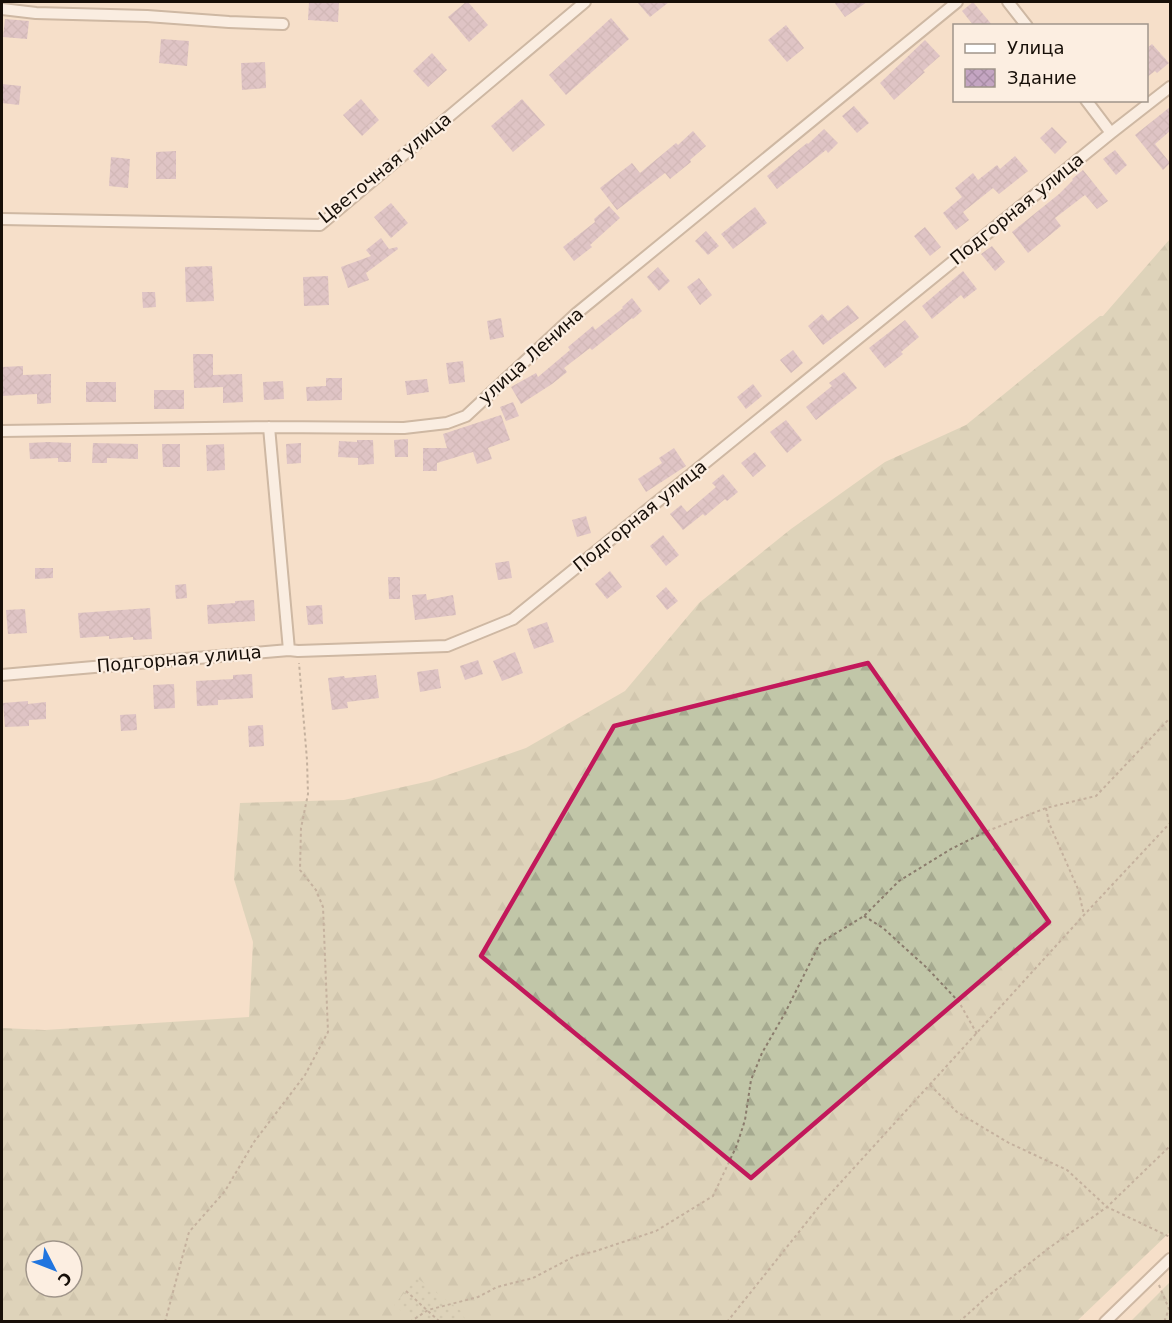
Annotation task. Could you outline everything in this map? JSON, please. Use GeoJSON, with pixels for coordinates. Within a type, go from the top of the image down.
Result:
{"type":"FeatureCollection","features":[{"type":"Feature","properties":{"kind":"street","name":"Цветочная улица"},"geometry":{"type":"LineString","coordinates":[[2,219],[320,225],[585,2]]}},
{"type":"Feature","properties":{"kind":"street","name":"улица Ленина"},"geometry":{"type":"LineString","coordinates":[[2,431],[404,428],[447,423],[466,416],[578,313],[957,2]]}},
{"type":"Feature","properties":{"kind":"street"},"geometry":{"type":"LineString","coordinates":[[1008,2],[1025,24]]}},
{"type":"Feature","properties":{"kind":"street"},"geometry":{"type":"LineString","coordinates":[[2,9],[36,13],[147,16],[283,24]]}},
{"type":"Feature","properties":{"kind":"street","name":"Подгорная улица"},"geometry":{"type":"LineString","coordinates":[[2,675],[293,650],[447,646],[513,620],[1170,87]]}},
{"type":"Feature","properties":{"kind":"street"},"geometry":{"type":"LineString","coordinates":[[1088,102],[1111,133]]}},
{"type":"Feature","properties":{"kind":"street"},"geometry":{"type":"LineString","coordinates":[[269,428],[293,650]]}},
{"type":"Feature","properties":{"kind":"street"},"geometry":{"type":"LineString","coordinates":[[1105,1322],[1170,1259]]}},
{"type":"Feature","properties":{"kind":"path"},"geometry":{"type":"LineString","coordinates":[[165,1322],[189,1232],[225,1191],[254,1142],[305,1075],[328,1032],[322,907],[316,890],[300,870],[301,828],[308,794],[307,760],[293,650]]}},
{"type":"Feature","properties":{"kind":"path"},"geometry":{"type":"LineString","coordinates":[[410,1322],[428,1310],[477,1297],[497,1287],[533,1278],[575,1256],[656,1231],[713,1196],[737,1145],[745,1120],[751,1080],[762,1053],[820,943],[864,916],[899,880],[951,849],[1046,808],[1096,796],[1170,718]]}},
{"type":"Feature","properties":{"kind":"path"},"geometry":{"type":"LineString","coordinates":[[1046,808],[1049,824],[1078,889],[1084,915]]}},
{"type":"Feature","properties":{"kind":"path"},"geometry":{"type":"LineString","coordinates":[[728,1322],[822,1203],[1170,823]]}},
{"type":"Feature","properties":{"kind":"path"},"geometry":{"type":"LineString","coordinates":[[864,916],[883,928],[927,968],[959,1002],[976,1034]]}},
{"type":"Feature","properties":{"kind":"path"},"geometry":{"type":"LineString","coordinates":[[930,1085],[957,1112],[1009,1143],[1067,1170],[1107,1207],[1170,1237]]}},
{"type":"Feature","properties":{"kind":"path"},"geometry":{"type":"LineString","coordinates":[[959,1322],[1049,1248],[1107,1207],[1170,1146]]}},
{"type":"Feature","properties":{"kind":"path"},"geometry":{"type":"LineString","coordinates":[[1154,1275],[1169,1309],[1164,1322]]}},
{"type":"Feature","properties":{"kind":"path"},"geometry":{"type":"LineString","coordinates":[[406,1291],[440,1322]]}},
{"type":"Feature","properties":{"kind":"highlighted area"},"geometry":{"type":"Polygon","coordinates":[[[868,663],[1049,922],[751,1178],[481,956],[614,726],[868,663]]]}},
{"type":"Feature","properties":{"kind":"green space"},"geometry":{"type":"Polygon","coordinates":[[[1170,239],[1170,1232],[1077,1321],[2,1321],[2,1028],[45,1030],[249,1017],[253,942],[234,879],[240,803],[344,800],[430,781],[526,748],[625,691],[699,603],[791,529],[885,462],[966,425],[1100,316],[1103,316],[1170,239]]]}},
{"type":"Feature","properties":{"kind":"green space"},"geometry":{"type":"Polygon","coordinates":[[[417,1278],[461,1311],[466,1321],[413,1321],[394,1305],[417,1278]]]}},
{"type":"Feature","properties":{"kind":"green space"},"geometry":{"type":"Polygon","coordinates":[[[1170,1282],[1170,1321],[1131,1321],[1170,1282]]]}},
{"type":"Feature","properties":{"kind":"building"},"geometry":{"type":"Polygon","coordinates":[[[309,2],[339,2],[338,22],[308,20],[309,2]]]}},
{"type":"Feature","properties":{"kind":"building"},"geometry":{"type":"Polygon","coordinates":[[[466,2],[488,25],[469,42],[448,17],[466,2]]]}},
{"type":"Feature","properties":{"kind":"building"},"geometry":{"type":"Polygon","coordinates":[[[637,2],[669,2],[650,17],[637,2]]]}},
{"type":"Feature","properties":{"kind":"building"},"geometry":{"type":"Polygon","coordinates":[[[834,2],[867,2],[845,17],[834,2]]]}},
{"type":"Feature","properties":{"kind":"building"},"geometry":{"type":"Polygon","coordinates":[[[973,2],[991,24],[972,24],[962,11],[973,2]]]}},
{"type":"Feature","properties":{"kind":"building"},"geometry":{"type":"Polygon","coordinates":[[[611,18],[629,39],[566,95],[549,75],[611,18]]]}},
{"type":"Feature","properties":{"kind":"building"},"geometry":{"type":"Polygon","coordinates":[[[5,19],[29,21],[27,39],[3,37],[5,19]]]}},
{"type":"Feature","properties":{"kind":"building"},"geometry":{"type":"Polygon","coordinates":[[[786,25],[804,48],[787,62],[768,40],[786,25]]]}},
{"type":"Feature","properties":{"kind":"building"},"geometry":{"type":"Polygon","coordinates":[[[161,39],[189,41],[187,66],[159,63],[161,39]]]}},
{"type":"Feature","properties":{"kind":"building"},"geometry":{"type":"Polygon","coordinates":[[[925,40],[940,56],[894,100],[880,83],[925,40]]]}},
{"type":"Feature","properties":{"kind":"building"},"geometry":{"type":"Polygon","coordinates":[[[1152,44],[1169,63],[1157,73],[1155,71],[1148,76],[1148,47],[1152,44]]]}},
{"type":"Feature","properties":{"kind":"building"},"geometry":{"type":"Polygon","coordinates":[[[432,53],[447,70],[428,87],[413,71],[432,53]]]}},
{"type":"Feature","properties":{"kind":"building"},"geometry":{"type":"Polygon","coordinates":[[[265,62],[266,88],[242,90],[241,63],[265,62]]]}},
{"type":"Feature","properties":{"kind":"building"},"geometry":{"type":"Polygon","coordinates":[[[2,84],[21,86],[19,105],[2,103],[2,84]]]}},
{"type":"Feature","properties":{"kind":"building"},"geometry":{"type":"Polygon","coordinates":[[[361,99],[379,120],[362,136],[343,115],[361,99]]]}},
{"type":"Feature","properties":{"kind":"building"},"geometry":{"type":"Polygon","coordinates":[[[522,99],[545,125],[513,152],[491,126],[522,99]]]}},
{"type":"Feature","properties":{"kind":"building"},"geometry":{"type":"Polygon","coordinates":[[[854,106],[869,123],[857,133],[842,116],[854,106]]]}},
{"type":"Feature","properties":{"kind":"building"},"geometry":{"type":"Polygon","coordinates":[[[1170,107],[1170,131],[1155,144],[1170,163],[1163,170],[1135,135],[1170,107]]]}},
{"type":"Feature","properties":{"kind":"building"},"geometry":{"type":"Polygon","coordinates":[[[1052,127],[1067,142],[1055,154],[1040,138],[1052,127]]]}},
{"type":"Feature","properties":{"kind":"building"},"geometry":{"type":"Polygon","coordinates":[[[824,129],[838,143],[828,153],[826,150],[777,189],[767,176],[824,129]]]}},
{"type":"Feature","properties":{"kind":"building"},"geometry":{"type":"Polygon","coordinates":[[[693,131],[706,146],[690,160],[691,162],[670,179],[665,173],[617,210],[600,188],[632,163],[640,173],[693,131]]]}},
{"type":"Feature","properties":{"kind":"building"},"geometry":{"type":"Polygon","coordinates":[[[1115,150],[1127,165],[1116,175],[1103,159],[1115,150]]]}},
{"type":"Feature","properties":{"kind":"building"},"geometry":{"type":"Polygon","coordinates":[[[176,151],[176,179],[156,179],[156,152],[176,151]]]}},
{"type":"Feature","properties":{"kind":"building"},"geometry":{"type":"Polygon","coordinates":[[[1015,156],[1028,171],[999,194],[993,188],[963,212],[969,220],[956,230],[943,213],[962,197],[955,188],[973,173],[978,180],[997,165],[1000,169],[1015,156]]]}},
{"type":"Feature","properties":{"kind":"building"},"geometry":{"type":"Polygon","coordinates":[[[111,157],[130,159],[128,188],[109,186],[111,157]]]}},
{"type":"Feature","properties":{"kind":"building"},"geometry":{"type":"Polygon","coordinates":[[[1083,170],[1108,201],[1097,209],[1085,195],[1055,218],[1061,226],[1028,253],[1012,232],[1059,194],[1083,170]]]}},
{"type":"Feature","properties":{"kind":"building"},"geometry":{"type":"Polygon","coordinates":[[[391,203],[408,223],[391,238],[374,217],[391,203]]]}},
{"type":"Feature","properties":{"kind":"building"},"geometry":{"type":"Polygon","coordinates":[[[609,206],[620,218],[590,245],[592,247],[574,261],[563,247],[595,222],[594,219],[609,206]]]}},
{"type":"Feature","properties":{"kind":"building"},"geometry":{"type":"Polygon","coordinates":[[[755,207],[767,223],[733,249],[721,234],[755,207]]]}},
{"type":"Feature","properties":{"kind":"building"},"geometry":{"type":"Polygon","coordinates":[[[925,227],[941,247],[930,256],[914,236],[925,227]]]}},
{"type":"Feature","properties":{"kind":"building"},"geometry":{"type":"Polygon","coordinates":[[[706,231],[719,246],[708,255],[695,241],[706,231]]]}},
{"type":"Feature","properties":{"kind":"building"},"geometry":{"type":"Polygon","coordinates":[[[381,238],[389,249],[397,247],[398,249],[366,273],[369,280],[348,288],[341,267],[371,256],[366,250],[381,238]]]}},
{"type":"Feature","properties":{"kind":"building"},"geometry":{"type":"Polygon","coordinates":[[[992,246],[1005,262],[995,271],[981,254],[992,246]]]}},
{"type":"Feature","properties":{"kind":"building"},"geometry":{"type":"Polygon","coordinates":[[[212,266],[214,301],[186,302],[185,267],[212,266]]]}},
{"type":"Feature","properties":{"kind":"building"},"geometry":{"type":"Polygon","coordinates":[[[658,267],[670,281],[659,291],[647,277],[658,267]]]}},
{"type":"Feature","properties":{"kind":"building"},"geometry":{"type":"Polygon","coordinates":[[[963,271],[977,289],[964,299],[961,295],[932,319],[922,306],[963,271]]]}},
{"type":"Feature","properties":{"kind":"building"},"geometry":{"type":"Polygon","coordinates":[[[328,276],[329,305],[304,306],[303,277],[328,276]]]}},
{"type":"Feature","properties":{"kind":"building"},"geometry":{"type":"Polygon","coordinates":[[[699,278],[712,295],[700,305],[687,287],[699,278]]]}},
{"type":"Feature","properties":{"kind":"building"},"geometry":{"type":"Polygon","coordinates":[[[142,292],[155,292],[156,307],[143,308],[142,292]]]}},
{"type":"Feature","properties":{"kind":"building"},"geometry":{"type":"Polygon","coordinates":[[[632,298],[642,311],[592,350],[590,348],[564,368],[567,372],[552,384],[521,404],[511,387],[536,373],[538,377],[570,350],[568,347],[593,326],[595,330],[632,298]]]}},
{"type":"Feature","properties":{"kind":"building"},"geometry":{"type":"Polygon","coordinates":[[[848,305],[859,318],[823,345],[808,326],[822,314],[828,321],[848,305]]]}},
{"type":"Feature","properties":{"kind":"building"},"geometry":{"type":"Polygon","coordinates":[[[501,318],[504,337],[490,340],[487,321],[501,318]]]}},
{"type":"Feature","properties":{"kind":"building"},"geometry":{"type":"Polygon","coordinates":[[[905,320],[919,337],[885,368],[869,348],[905,320]]]}},
{"type":"Feature","properties":{"kind":"building"},"geometry":{"type":"Polygon","coordinates":[[[793,350],[803,363],[791,373],[780,360],[793,350]]]}},
{"type":"Feature","properties":{"kind":"building"},"geometry":{"type":"Polygon","coordinates":[[[193,354],[213,354],[213,375],[242,374],[243,402],[223,403],[223,387],[194,388],[193,354]]]}},
{"type":"Feature","properties":{"kind":"building"},"geometry":{"type":"Polygon","coordinates":[[[463,361],[465,382],[449,384],[446,363],[463,361]]]}},
{"type":"Feature","properties":{"kind":"building"},"geometry":{"type":"Polygon","coordinates":[[[23,366],[23,375],[51,374],[51,403],[37,404],[37,394],[2,396],[2,367],[23,366]]]}},
{"type":"Feature","properties":{"kind":"building"},"geometry":{"type":"Polygon","coordinates":[[[844,372],[857,388],[816,420],[806,407],[832,386],[829,383],[844,372]]]}},
{"type":"Feature","properties":{"kind":"building"},"geometry":{"type":"Polygon","coordinates":[[[326,378],[342,378],[342,400],[307,401],[306,387],[326,386],[326,378]]]}},
{"type":"Feature","properties":{"kind":"building"},"geometry":{"type":"Polygon","coordinates":[[[427,379],[429,392],[407,395],[405,381],[427,379]]]}},
{"type":"Feature","properties":{"kind":"building"},"geometry":{"type":"Polygon","coordinates":[[[283,381],[284,399],[264,400],[263,382],[283,381]]]}},
{"type":"Feature","properties":{"kind":"building"},"geometry":{"type":"Polygon","coordinates":[[[86,382],[116,382],[116,402],[86,402],[86,382]]]}},
{"type":"Feature","properties":{"kind":"building"},"geometry":{"type":"Polygon","coordinates":[[[753,384],[762,396],[746,409],[737,397],[753,384]]]}},
{"type":"Feature","properties":{"kind":"building"},"geometry":{"type":"Polygon","coordinates":[[[154,390],[184,390],[184,409],[154,409],[154,390]]]}},
{"type":"Feature","properties":{"kind":"building"},"geometry":{"type":"Polygon","coordinates":[[[513,402],[519,416],[506,421],[500,407],[513,402]]]}},
{"type":"Feature","properties":{"kind":"building"},"geometry":{"type":"Polygon","coordinates":[[[501,415],[510,440],[488,448],[492,459],[477,464],[473,452],[437,463],[437,471],[423,471],[423,448],[447,448],[443,434],[501,415]]]}},
{"type":"Feature","properties":{"kind":"building"},"geometry":{"type":"Polygon","coordinates":[[[786,420],[802,440],[787,453],[770,432],[786,420]]]}},
{"type":"Feature","properties":{"kind":"building"},"geometry":{"type":"Polygon","coordinates":[[[408,439],[408,457],[395,457],[394,440],[408,439]]]}},
{"type":"Feature","properties":{"kind":"building"},"geometry":{"type":"Polygon","coordinates":[[[357,440],[373,440],[374,464],[358,465],[358,458],[338,457],[339,441],[357,442],[357,440]]]}},
{"type":"Feature","properties":{"kind":"building"},"geometry":{"type":"Polygon","coordinates":[[[29,443],[71,443],[71,462],[58,462],[58,458],[30,459],[29,443]]]}},
{"type":"Feature","properties":{"kind":"building"},"geometry":{"type":"Polygon","coordinates":[[[93,443],[138,444],[138,459],[107,458],[107,463],[92,463],[93,443]]]}},
{"type":"Feature","properties":{"kind":"building"},"geometry":{"type":"Polygon","coordinates":[[[301,443],[301,463],[287,464],[286,444],[301,443]]]}},
{"type":"Feature","properties":{"kind":"building"},"geometry":{"type":"Polygon","coordinates":[[[162,444],[180,444],[180,467],[163,467],[162,444]]]}},
{"type":"Feature","properties":{"kind":"building"},"geometry":{"type":"Polygon","coordinates":[[[224,444],[225,470],[207,471],[206,445],[224,444]]]}},
{"type":"Feature","properties":{"kind":"building"},"geometry":{"type":"Polygon","coordinates":[[[674,448],[686,466],[646,492],[638,479],[662,463],[659,458],[674,448]]]}},
{"type":"Feature","properties":{"kind":"building"},"geometry":{"type":"Polygon","coordinates":[[[755,452],[766,466],[753,477],[741,463],[755,452]]]}},
{"type":"Feature","properties":{"kind":"building"},"geometry":{"type":"Polygon","coordinates":[[[723,474],[738,492],[683,530],[670,514],[681,505],[687,512],[716,487],[712,483],[723,474]]]}},
{"type":"Feature","properties":{"kind":"building"},"geometry":{"type":"Polygon","coordinates":[[[586,516],[591,533],[577,537],[572,520],[586,516]]]}},
{"type":"Feature","properties":{"kind":"building"},"geometry":{"type":"Polygon","coordinates":[[[663,535],[679,555],[666,566],[650,546],[663,535]]]}},
{"type":"Feature","properties":{"kind":"building"},"geometry":{"type":"Polygon","coordinates":[[[509,561],[512,578],[498,580],[495,563],[509,561]]]}},
{"type":"Feature","properties":{"kind":"building"},"geometry":{"type":"Polygon","coordinates":[[[35,568],[53,568],[53,578],[35,579],[35,568]]]}},
{"type":"Feature","properties":{"kind":"building"},"geometry":{"type":"Polygon","coordinates":[[[610,571],[622,587],[607,599],[595,584],[610,571]]]}},
{"type":"Feature","properties":{"kind":"building"},"geometry":{"type":"Polygon","coordinates":[[[388,577],[400,577],[400,599],[389,599],[388,577]]]}},
{"type":"Feature","properties":{"kind":"building"},"geometry":{"type":"Polygon","coordinates":[[[186,584],[187,598],[176,599],[175,585],[186,584]]]}},
{"type":"Feature","properties":{"kind":"building"},"geometry":{"type":"Polygon","coordinates":[[[666,587],[678,601],[667,610],[656,596],[666,587]]]}},
{"type":"Feature","properties":{"kind":"building"},"geometry":{"type":"Polygon","coordinates":[[[426,594],[427,600],[453,595],[456,615],[415,620],[412,595],[426,594]]]}},
{"type":"Feature","properties":{"kind":"building"},"geometry":{"type":"Polygon","coordinates":[[[254,600],[255,621],[208,624],[207,605],[254,600]]]}},
{"type":"Feature","properties":{"kind":"building"},"geometry":{"type":"Polygon","coordinates":[[[322,605],[323,624],[308,625],[306,606],[322,605]]]}},
{"type":"Feature","properties":{"kind":"building"},"geometry":{"type":"Polygon","coordinates":[[[150,608],[152,639],[133,640],[133,637],[109,639],[109,636],[80,638],[78,613],[150,608]]]}},
{"type":"Feature","properties":{"kind":"building"},"geometry":{"type":"Polygon","coordinates":[[[25,609],[27,633],[8,634],[6,610],[25,609]]]}},
{"type":"Feature","properties":{"kind":"building"},"geometry":{"type":"Polygon","coordinates":[[[547,622],[554,642],[534,649],[527,629],[547,622]]]}},
{"type":"Feature","properties":{"kind":"building"},"geometry":{"type":"Polygon","coordinates":[[[515,652],[523,673],[502,681],[493,661],[515,652]]]}},
{"type":"Feature","properties":{"kind":"building"},"geometry":{"type":"Polygon","coordinates":[[[478,660],[483,674],[465,680],[460,666],[478,660]]]}},
{"type":"Feature","properties":{"kind":"building"},"geometry":{"type":"Polygon","coordinates":[[[438,669],[441,688],[420,692],[417,672],[438,669]]]}},
{"type":"Feature","properties":{"kind":"building"},"geometry":{"type":"Polygon","coordinates":[[[252,674],[253,698],[218,700],[218,705],[197,706],[196,681],[233,679],[233,675],[252,674]]]}},
{"type":"Feature","properties":{"kind":"building"},"geometry":{"type":"Polygon","coordinates":[[[376,675],[379,698],[347,702],[348,708],[332,710],[328,678],[376,675]]]}},
{"type":"Feature","properties":{"kind":"building"},"geometry":{"type":"Polygon","coordinates":[[[174,684],[175,708],[154,709],[153,685],[174,684]]]}},
{"type":"Feature","properties":{"kind":"building"},"geometry":{"type":"Polygon","coordinates":[[[28,701],[28,704],[46,702],[46,719],[29,720],[29,726],[5,727],[3,703],[28,701]]]}},
{"type":"Feature","properties":{"kind":"building"},"geometry":{"type":"Polygon","coordinates":[[[136,714],[137,730],[121,731],[120,715],[136,714]]]}},
{"type":"Feature","properties":{"kind":"building"},"geometry":{"type":"Polygon","coordinates":[[[263,725],[264,746],[249,747],[248,726],[263,725]]]}}]}
